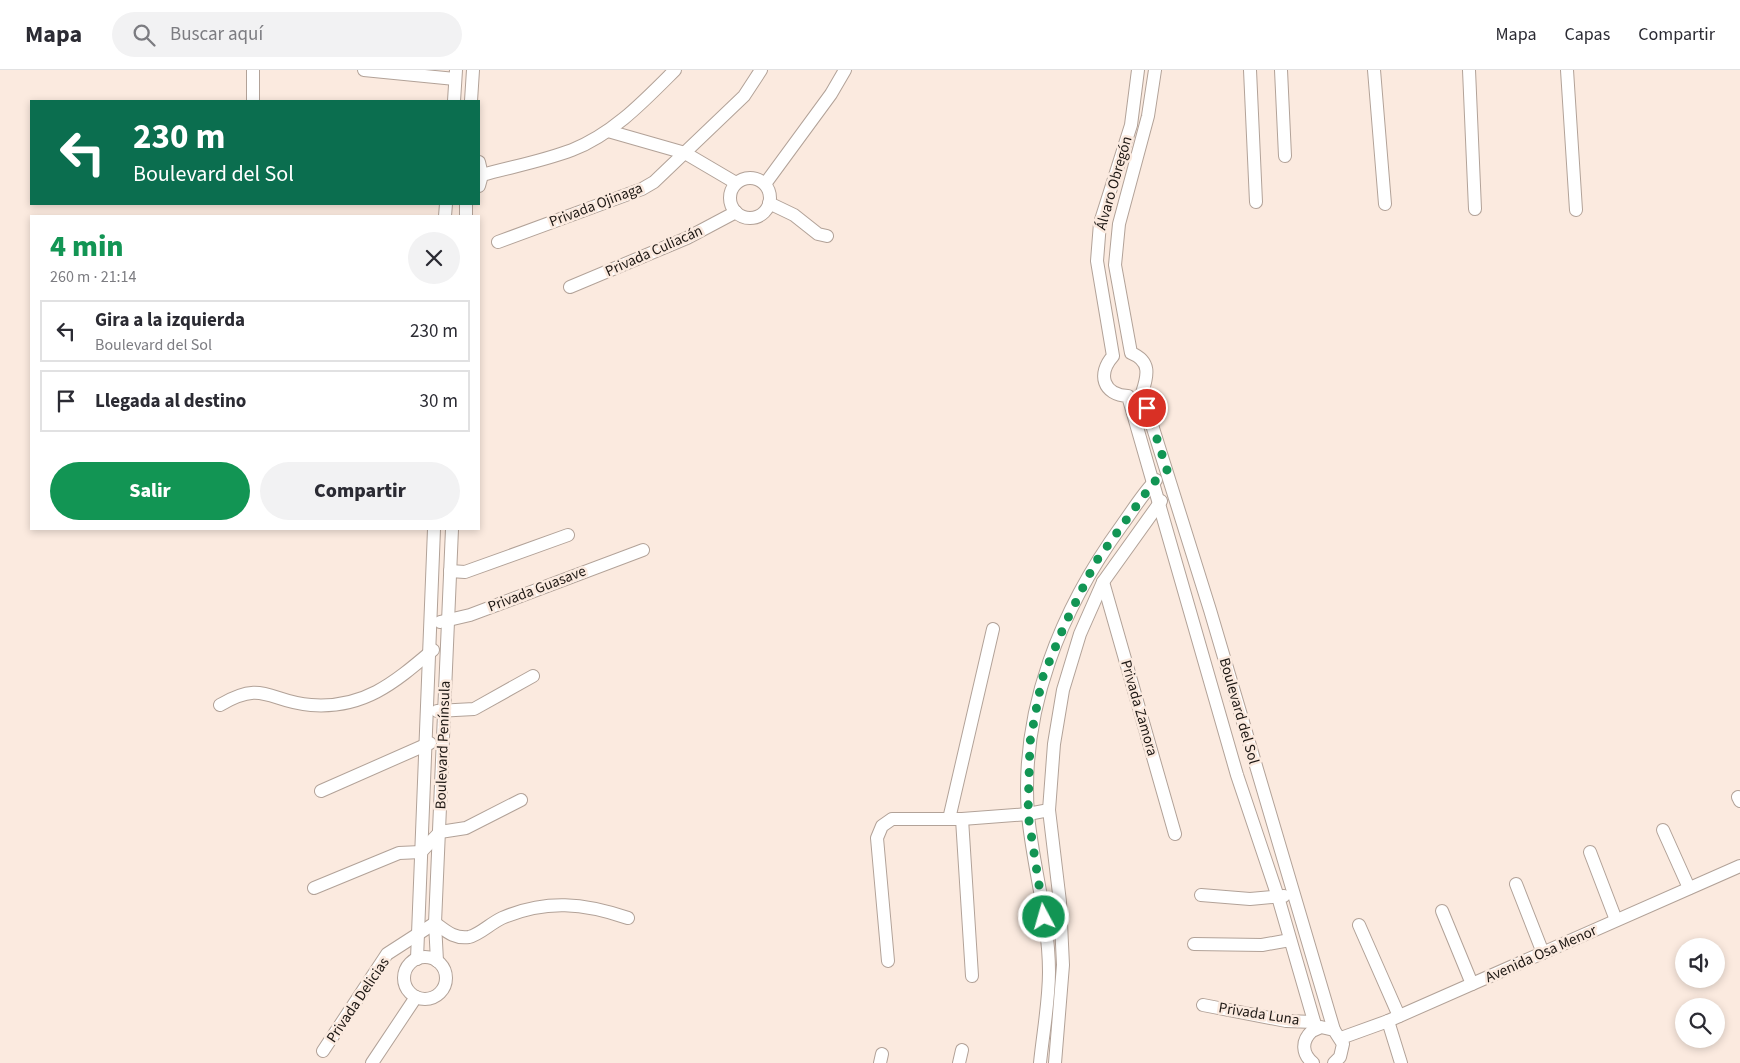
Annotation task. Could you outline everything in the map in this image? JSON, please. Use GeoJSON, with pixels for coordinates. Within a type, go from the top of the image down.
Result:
{"type":"FeatureCollection","features":[{"type":"Feature","properties":{"kind":"street"},"geometry":{"type":"LineString","coordinates":[[253,70],[253,100]]}},
{"type":"Feature","properties":{"kind":"street"},"geometry":{"type":"LineString","coordinates":[[364,70],[456,74],[454,100]]}},
{"type":"Feature","properties":{"kind":"street"},"geometry":{"type":"LineString","coordinates":[[471,100],[473,70]]}},
{"type":"Feature","properties":{"kind":"street"},"geometry":{"type":"LineString","coordinates":[[480,180],[572,150],[608,131],[638,106],[675,70]]}},
{"type":"Feature","properties":{"kind":"street","name":"Privada Ojinaga"},"geometry":{"type":"LineString","coordinates":[[498,242],[642,189],[654,182],[744,96],[761,70]]}},
{"type":"Feature","properties":{"kind":"street"},"geometry":{"type":"LineString","coordinates":[[765,184],[831,94],[845,70]]}},
{"type":"Feature","properties":{"kind":"street","name":"Álvaro Obregón"},"geometry":{"type":"LineString","coordinates":[[1128,396],[1115,394],[1105,383],[1104,370],[1113,356],[1097,261],[1100,223],[1131,126],[1138,70]]}},
{"type":"Feature","properties":{"kind":"street","name":"Álvaro Obregón"},"geometry":{"type":"LineString","coordinates":[[1142,393],[1148,376],[1147,368],[1144,361],[1131,353],[1115,265],[1119,224],[1148,116],[1155,70]]}},
{"type":"Feature","properties":{"kind":"street"},"geometry":{"type":"LineString","coordinates":[[1250,70],[1256,202]]}},
{"type":"Feature","properties":{"kind":"street"},"geometry":{"type":"LineString","coordinates":[[1282,70],[1285,156]]}},
{"type":"Feature","properties":{"kind":"street"},"geometry":{"type":"LineString","coordinates":[[1374,70],[1385,204]]}},
{"type":"Feature","properties":{"kind":"street"},"geometry":{"type":"LineString","coordinates":[[1469,70],[1475,209]]}},
{"type":"Feature","properties":{"kind":"street"},"geometry":{"type":"LineString","coordinates":[[1567,70],[1576,210]]}},
{"type":"Feature","properties":{"kind":"street"},"geometry":{"type":"LineString","coordinates":[[608,131],[685,153],[736,183]]}},
{"type":"Feature","properties":{"kind":"street"},"geometry":{"type":"LineString","coordinates":[[747,178],[753,178],[765,184],[770,196],[769,203],[761,214],[755,217],[742,216],[736,212],[732,207],[730,194],[736,183],[747,178]]}},
{"type":"Feature","properties":{"kind":"street"},"geometry":{"type":"LineString","coordinates":[[769,203],[794,215],[818,234],[827,236]]}},
{"type":"Feature","properties":{"kind":"street","name":"Privada Culiacán"},"geometry":{"type":"LineString","coordinates":[[570,286],[687,238],[736,212]]}},
{"type":"Feature","properties":{"kind":"street","name":"Boulevard del Sol"},"geometry":{"type":"LineString","coordinates":[[1142,393],[1174,492],[1337,1034]]}},
{"type":"Feature","properties":{"kind":"street","name":"Boulevard del Sol"},"geometry":{"type":"LineString","coordinates":[[1128,396],[1237,776],[1278,897],[1315,1025]]}},
{"type":"Feature","properties":{"kind":"street"},"geometry":{"type":"LineString","coordinates":[[1040,1063],[1049,972],[1042,899],[1028,814],[1030,742],[1042,679],[1065,624],[1095,563],[1153,483],[1167,470]]}},
{"type":"Feature","properties":{"kind":"street"},"geometry":{"type":"LineString","coordinates":[[1055,1063],[1064,965],[1060,902],[1049,810],[1054,744],[1063,690],[1080,634],[1103,582],[1158,504],[1174,492]]}},
{"type":"Feature","properties":{"kind":"street","name":"Boulevard Península"},"geometry":{"type":"LineString","coordinates":[[417,959],[434,530]]}},
{"type":"Feature","properties":{"kind":"street","name":"Boulevard Península"},"geometry":{"type":"LineString","coordinates":[[437,961],[435,922],[452,530]]}},
{"type":"Feature","properties":{"kind":"street"},"geometry":{"type":"LineString","coordinates":[[450,571],[465,572],[568,535]]}},
{"type":"Feature","properties":{"kind":"street","name":"Privada Guasave"},"geometry":{"type":"LineString","coordinates":[[430,624],[470,615],[642,550]]}},
{"type":"Feature","properties":{"kind":"street","name":"Privada Zamora"},"geometry":{"type":"LineString","coordinates":[[1103,582],[1175,834]]}},
{"type":"Feature","properties":{"kind":"street"},"geometry":{"type":"LineString","coordinates":[[949,819],[993,629]]}},
{"type":"Feature","properties":{"kind":"street"},"geometry":{"type":"LineString","coordinates":[[220,705],[236,695],[250,691],[266,693],[309,705],[339,705],[360,700],[384,690],[447,638]]}},
{"type":"Feature","properties":{"kind":"street"},"geometry":{"type":"LineString","coordinates":[[427,712],[474,709],[533,676]]}},
{"type":"Feature","properties":{"kind":"street"},"geometry":{"type":"LineString","coordinates":[[320,792],[426,747],[443,733]]}},
{"type":"Feature","properties":{"kind":"street"},"geometry":{"type":"LineString","coordinates":[[314,888],[399,853],[422,852],[440,832],[466,828],[521,800]]}},
{"type":"Feature","properties":{"kind":"street"},"geometry":{"type":"LineString","coordinates":[[888,961],[877,838],[882,826],[892,819],[962,819],[1028,814],[1049,810]]}},
{"type":"Feature","properties":{"kind":"street"},"geometry":{"type":"LineString","coordinates":[[962,819],[972,976]]}},
{"type":"Feature","properties":{"kind":"street"},"geometry":{"type":"LineString","coordinates":[[1663,830],[1689,888]]}},
{"type":"Feature","properties":{"kind":"street"},"geometry":{"type":"LineString","coordinates":[[1590,852],[1616,920]]}},
{"type":"Feature","properties":{"kind":"street","name":"Avenida Osa Menor"},"geometry":{"type":"LineString","coordinates":[[1337,1034],[1394,1018],[1740,866]]}},
{"type":"Feature","properties":{"kind":"street"},"geometry":{"type":"LineString","coordinates":[[1516,884],[1542,953]]}},
{"type":"Feature","properties":{"kind":"street"},"geometry":{"type":"LineString","coordinates":[[1201,895],[1250,899],[1278,897],[1294,893]]}},
{"type":"Feature","properties":{"kind":"street"},"geometry":{"type":"LineString","coordinates":[[435,922],[455,937],[471,937],[492,922],[518,911],[542,906],[588,906],[628,918]]}},
{"type":"Feature","properties":{"kind":"street"},"geometry":{"type":"LineString","coordinates":[[1442,911],[1472,984]]}},
{"type":"Feature","properties":{"kind":"street","name":"Privada Delicias"},"geometry":{"type":"LineString","coordinates":[[323,1051],[387,954],[435,922]]}},
{"type":"Feature","properties":{"kind":"street"},"geometry":{"type":"LineString","coordinates":[[1359,925],[1394,1018],[1402,1063]]}},
{"type":"Feature","properties":{"kind":"street"},"geometry":{"type":"LineString","coordinates":[[1194,944],[1262,945],[1290,940]]}},
{"type":"Feature","properties":{"kind":"street"},"geometry":{"type":"LineString","coordinates":[[431,958],[437,961],[445,972],[446,979],[441,992],[429,999],[416,997],[407,987],[405,981],[407,968],[417,959],[431,958]]}},
{"type":"Feature","properties":{"kind":"street"},"geometry":{"type":"LineString","coordinates":[[372,1063],[416,997]]}},
{"type":"Feature","properties":{"kind":"street","name":"Privada Luna"},"geometry":{"type":"LineString","coordinates":[[1203,1005],[1325,1027],[1337,1034]]}},
{"type":"Feature","properties":{"kind":"street"},"geometry":{"type":"LineString","coordinates":[[1313,1063],[1305,1054],[1304,1043],[1315,1025]]}},
{"type":"Feature","properties":{"kind":"street"},"geometry":{"type":"LineString","coordinates":[[1334,1063],[1343,1051],[1337,1034]]}},
{"type":"Feature","properties":{"kind":"street"},"geometry":{"type":"LineString","coordinates":[[959,1063],[962,1050]]}},
{"type":"Feature","properties":{"kind":"route"},"geometry":{"type":"LineString","coordinates":[[1044,917],[1028,814],[1030,742],[1042,679],[1065,624],[1095,563],[1153,483],[1167,470],[1147,408]]}}]}
